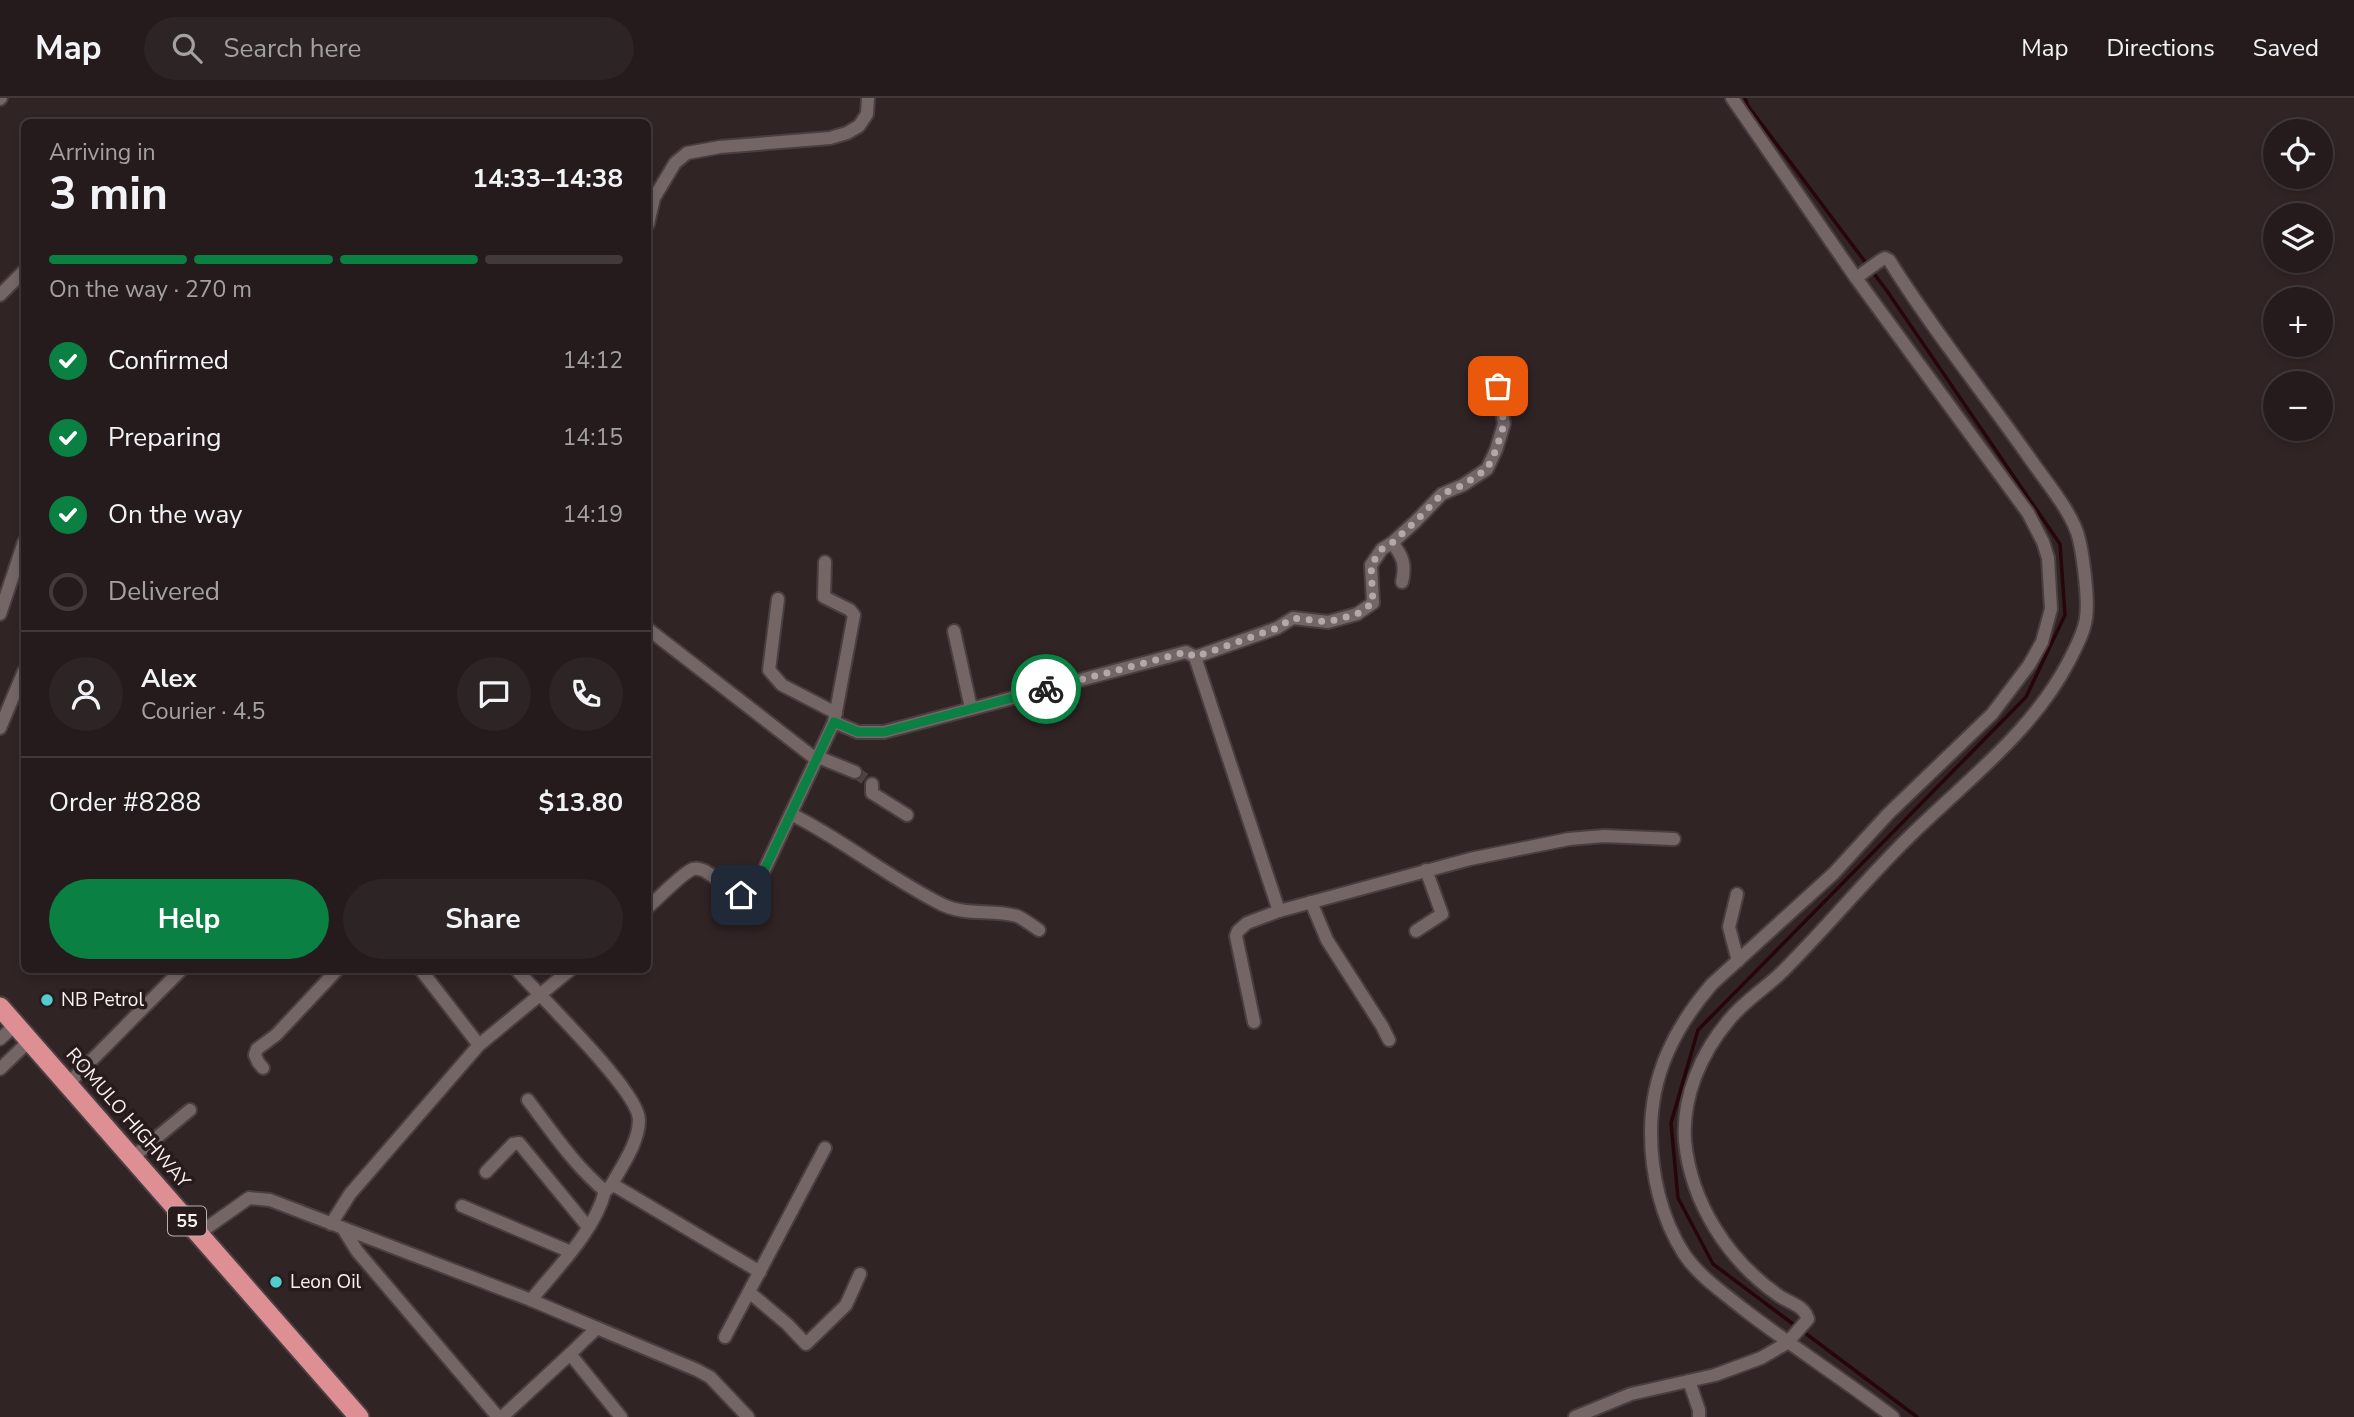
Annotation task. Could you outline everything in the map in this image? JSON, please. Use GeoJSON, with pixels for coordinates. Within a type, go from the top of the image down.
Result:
{"type":"FeatureCollection","features":[{"type":"Feature","properties":{"kind":"highway","name":"ROMULO HIGHWAY"},"geometry":{"type":"LineString","coordinates":[[0,1007],[359,1417]]}},
{"type":"Feature","properties":{"kind":"street"},"geometry":{"type":"LineString","coordinates":[[651,211],[654,198],[676,163],[687,153],[720,147],[830,138],[847,133],[859,126],[867,114],[868,98]]}},
{"type":"Feature","properties":{"kind":"street"},"geometry":{"type":"LineString","coordinates":[[1732,98],[2016,496],[2035,525],[2048,558],[2049,617],[2042,642],[2029,665],[1992,714],[1888,814],[1833,873],[1712,984],[1678,1029],[1656,1084],[1651,1113],[1654,1180],[1668,1224],[1684,1254],[1706,1280],[1892,1417]]}},
{"type":"Feature","properties":{"kind":"street"},"geometry":{"type":"LineString","coordinates":[[1575,1417],[1631,1394],[1715,1375],[1761,1358],[1790,1340],[1806,1322],[1808,1316],[1804,1310],[1778,1295],[1729,1251],[1711,1223],[1689,1163],[1685,1138],[1689,1091],[1707,1050],[1730,1018],[1782,973],[1909,837],[1965,785],[2036,712],[2059,680],[2086,619],[2079,537],[2073,524],[1998,412],[1912,297],[1889,260],[1881,260],[1859,275]]}},
{"type":"Feature","properties":{"kind":"street"},"geometry":{"type":"LineString","coordinates":[[0,295],[21,274]]}},
{"type":"Feature","properties":{"kind":"street"},"geometry":{"type":"LineString","coordinates":[[1195,657],[1277,628],[1293,618],[1328,622],[1357,614],[1373,603],[1371,565],[1382,549],[1392,543],[1442,494],[1463,485],[1487,469],[1504,424],[1498,386],[1505,370]]}},
{"type":"Feature","properties":{"kind":"street"},"geometry":{"type":"LineString","coordinates":[[1392,543],[1404,562],[1402,582]]}},
{"type":"Feature","properties":{"kind":"street"},"geometry":{"type":"LineString","coordinates":[[0,614],[21,551]]}},
{"type":"Feature","properties":{"kind":"street"},"geometry":{"type":"LineString","coordinates":[[651,904],[693,869],[698,869],[741,895],[753,894],[835,717],[854,615],[850,610],[824,597],[825,562]]}},
{"type":"Feature","properties":{"kind":"street"},"geometry":{"type":"LineString","coordinates":[[778,599],[769,670],[782,685],[858,732],[884,732],[1186,652],[1195,657],[1279,911]]}},
{"type":"Feature","properties":{"kind":"street"},"geometry":{"type":"LineString","coordinates":[[651,631],[817,759],[855,772]]}},
{"type":"Feature","properties":{"kind":"street"},"geometry":{"type":"LineString","coordinates":[[954,631],[971,708]]}},
{"type":"Feature","properties":{"kind":"street"},"geometry":{"type":"LineString","coordinates":[[0,728],[21,678]]}},
{"type":"Feature","properties":{"kind":"street"},"geometry":{"type":"LineString","coordinates":[[872,784],[873,793],[907,815]]}},
{"type":"Feature","properties":{"kind":"street"},"geometry":{"type":"LineString","coordinates":[[791,814],[823,830],[945,906],[962,911],[1018,916],[1039,930]]}},
{"type":"Feature","properties":{"kind":"street"},"geometry":{"type":"LineString","coordinates":[[1254,1022],[1236,936],[1238,930],[1247,923],[1279,911],[1426,870],[1569,839],[1604,836],[1674,839]]}},
{"type":"Feature","properties":{"kind":"street"},"geometry":{"type":"LineString","coordinates":[[1416,931],[1442,914],[1426,870]]}},
{"type":"Feature","properties":{"kind":"street"},"geometry":{"type":"LineString","coordinates":[[1737,894],[1729,927],[1738,961]]}},
{"type":"Feature","properties":{"kind":"street"},"geometry":{"type":"LineString","coordinates":[[1311,902],[1327,940],[1382,1026],[1388,1040]]}},
{"type":"Feature","properties":{"kind":"street"},"geometry":{"type":"LineString","coordinates":[[68,1084],[178,973]]}},
{"type":"Feature","properties":{"kind":"street"},"geometry":{"type":"LineString","coordinates":[[263,1068],[255,1055],[257,1049],[276,1035],[334,973]]}},
{"type":"Feature","properties":{"kind":"street"},"geometry":{"type":"LineString","coordinates":[[423,973],[479,1045]]}},
{"type":"Feature","properties":{"kind":"street"},"geometry":{"type":"LineString","coordinates":[[520,973],[611,1072],[637,1109],[639,1126],[601,1206],[588,1227],[531,1300]]}},
{"type":"Feature","properties":{"kind":"street"},"geometry":{"type":"LineString","coordinates":[[331,1224],[350,1194],[479,1045],[566,973]]}},
{"type":"Feature","properties":{"kind":"street"},"geometry":{"type":"LineString","coordinates":[[0,1040],[15,1025]]}},
{"type":"Feature","properties":{"kind":"street"},"geometry":{"type":"LineString","coordinates":[[0,1069],[29,1041]]}},
{"type":"Feature","properties":{"kind":"street"},"geometry":{"type":"LineString","coordinates":[[528,1100],[593,1181],[760,1272]]}},
{"type":"Feature","properties":{"kind":"street"},"geometry":{"type":"LineString","coordinates":[[132,1158],[190,1110]]}},
{"type":"Feature","properties":{"kind":"street"},"geometry":{"type":"LineString","coordinates":[[486,1172],[513,1144],[519,1143],[588,1227]]}},
{"type":"Feature","properties":{"kind":"street"},"geometry":{"type":"LineString","coordinates":[[725,1337],[825,1148]]}},
{"type":"Feature","properties":{"kind":"street"},"geometry":{"type":"LineString","coordinates":[[198,1234],[249,1198],[271,1200],[531,1300],[697,1370],[710,1377],[748,1417]]}},
{"type":"Feature","properties":{"kind":"street"},"geometry":{"type":"LineString","coordinates":[[462,1206],[571,1252]]}},
{"type":"Feature","properties":{"kind":"street"},"geometry":{"type":"LineString","coordinates":[[344,1230],[357,1251],[500,1417],[597,1328]]}},
{"type":"Feature","properties":{"kind":"street"},"geometry":{"type":"LineString","coordinates":[[749,1292],[806,1344],[846,1305],[860,1274]]}},
{"type":"Feature","properties":{"kind":"street"},"geometry":{"type":"LineString","coordinates":[[570,1354],[621,1417]]}},
{"type":"Feature","properties":{"kind":"street"},"geometry":{"type":"LineString","coordinates":[[1689,1381],[1699,1417]]}},
{"type":"Feature","properties":{"kind":"waterway"},"geometry":{"type":"LineString","coordinates":[[1745,98],[1748,106],[1887,291],[2060,544],[2065,615],[2026,697],[1698,1030],[1671,1123],[1678,1198],[1713,1264],[1917,1417]]}},
{"type":"Feature","properties":{"kind":"tunnel"},"geometry":{"type":"LineString","coordinates":[[855,772],[872,784]]}},
{"type":"Feature","properties":{"kind":"way so far"},"geometry":{"type":"LineString","coordinates":[[1046,689],[1186,652],[1195,657],[1277,628],[1293,618],[1328,622],[1357,614],[1367,608],[1373,603],[1370,580],[1374,558],[1442,494],[1463,485],[1487,469],[1504,424],[1498,386]]}},
{"type":"Feature","properties":{"kind":"place","name":"NB Petrol"},"geometry":{"type":"Point","coordinates":[47,1000]}},
{"type":"Feature","properties":{"kind":"place","name":"Leon Oil"},"geometry":{"type":"Point","coordinates":[276,1282]}},
{"type":"Feature","properties":{"kind":"route"},"geometry":{"type":"LineString","coordinates":[[741,895],[753,894],[834,722],[858,732],[884,732],[1046,689]]}}]}
